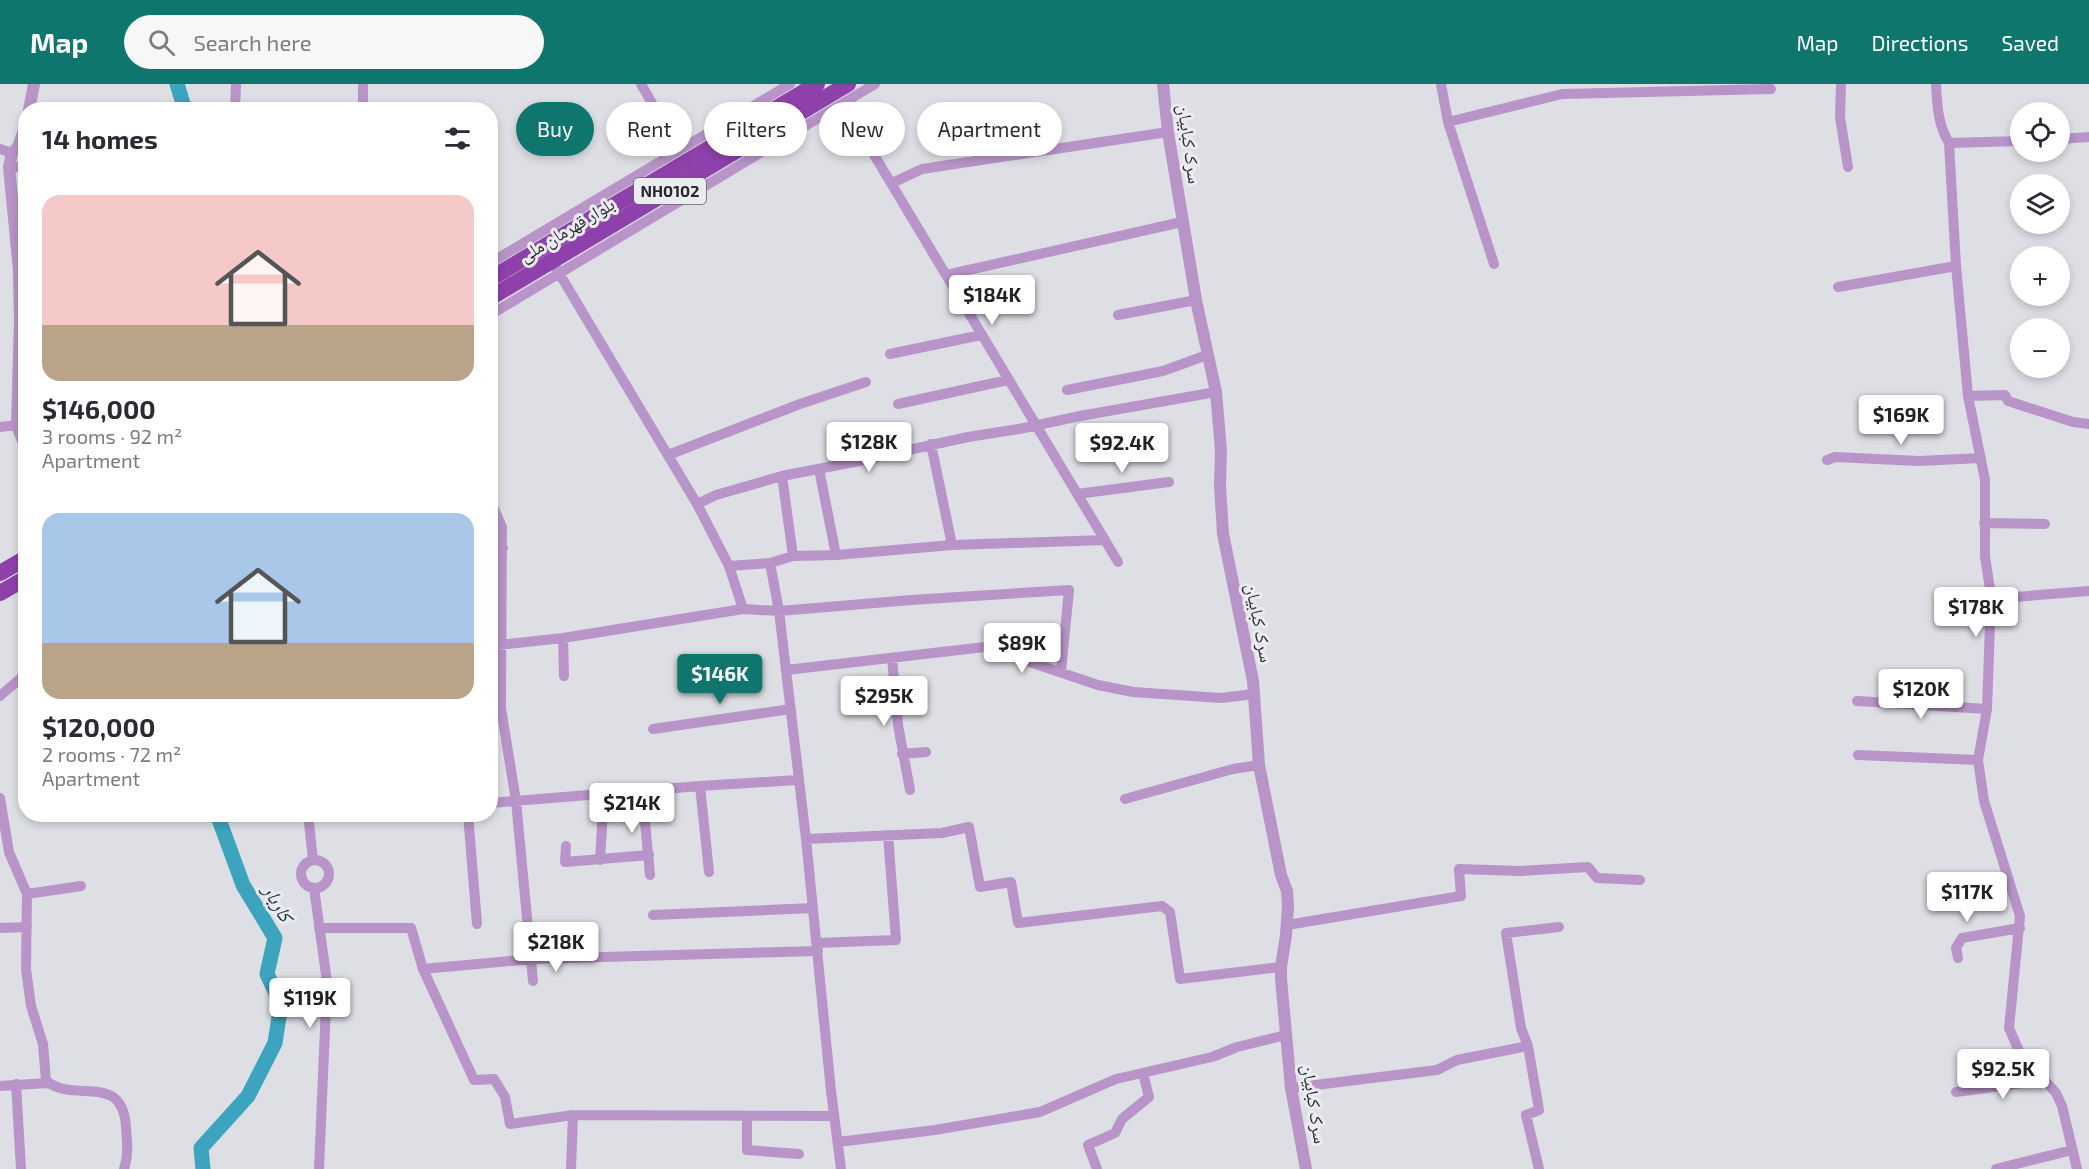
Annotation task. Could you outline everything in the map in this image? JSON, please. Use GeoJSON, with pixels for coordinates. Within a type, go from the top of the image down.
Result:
{"type":"FeatureCollection","features":[{"type":"Feature","properties":{"kind":"highway","name":"بلوار قهرمان ملی"},"geometry":{"type":"LineString","coordinates":[[790,102],[818,84]]}},
{"type":"Feature","properties":{"kind":"highway","name":"بلوار قهرمان ملی"},"geometry":{"type":"LineString","coordinates":[[793,102],[848,84]]}},
{"type":"Feature","properties":{"kind":"highway","name":"بلوار قهرمان ملی"},"geometry":{"type":"LineString","coordinates":[[498,293],[552,261],[709,156]]}},
{"type":"Feature","properties":{"kind":"highway","name":"بلوار قهرمان ملی"},"geometry":{"type":"LineString","coordinates":[[498,277],[552,261]]}},
{"type":"Feature","properties":{"kind":"highway"},"geometry":{"type":"LineString","coordinates":[[0,573],[18,563]]}},
{"type":"Feature","properties":{"kind":"highway"},"geometry":{"type":"LineString","coordinates":[[0,593],[18,583]]}},
{"type":"Feature","properties":{"kind":"street"},"geometry":{"type":"LineString","coordinates":[[31,102],[34,84]]}},
{"type":"Feature","properties":{"kind":"street"},"geometry":{"type":"LineString","coordinates":[[235,102],[236,84]]}},
{"type":"Feature","properties":{"kind":"street"},"geometry":{"type":"LineString","coordinates":[[363,84],[363,102]]}},
{"type":"Feature","properties":{"kind":"street"},"geometry":{"type":"LineString","coordinates":[[641,84],[651,102]]}},
{"type":"Feature","properties":{"kind":"street"},"geometry":{"type":"LineString","coordinates":[[787,102],[790,84]]}},
{"type":"Feature","properties":{"kind":"street"},"geometry":{"type":"LineString","coordinates":[[845,102],[875,84]]}},
{"type":"Feature","properties":{"kind":"street","name":"سرک کبابیان"},"geometry":{"type":"LineString","coordinates":[[1163,84],[1182,222],[1216,392],[1221,451],[1220,485],[1223,534],[1254,694],[1259,765],[1281,875],[1287,891],[1287,925],[1281,967],[1291,1088],[1306,1169]]}},
{"type":"Feature","properties":{"kind":"street"},"geometry":{"type":"LineString","coordinates":[[1441,84],[1448,122],[1494,264]]}},
{"type":"Feature","properties":{"kind":"street"},"geometry":{"type":"LineString","coordinates":[[1841,84],[1840,117],[1848,167]]}},
{"type":"Feature","properties":{"kind":"street"},"geometry":{"type":"LineString","coordinates":[[1936,84],[1940,120],[1949,143],[1956,266],[1968,396],[1985,480],[1984,523],[1990,599],[1990,660],[1987,710],[1978,760],[1984,801],[2020,916],[2009,1028],[2019,1051],[2056,1092],[2077,1165],[2089,1159]]}},
{"type":"Feature","properties":{"kind":"street"},"geometry":{"type":"LineString","coordinates":[[1448,122],[1580,89],[1726,87],[1771,89]]}},
{"type":"Feature","properties":{"kind":"street"},"geometry":{"type":"LineString","coordinates":[[892,183],[922,169],[1168,132]]}},
{"type":"Feature","properties":{"kind":"street"},"geometry":{"type":"LineString","coordinates":[[2070,138],[2089,137]]}},
{"type":"Feature","properties":{"kind":"street"},"geometry":{"type":"LineString","coordinates":[[1949,143],[2010,141]]}},
{"type":"Feature","properties":{"kind":"street"},"geometry":{"type":"LineString","coordinates":[[6,151],[18,214]]}},
{"type":"Feature","properties":{"kind":"street"},"geometry":{"type":"LineString","coordinates":[[498,257],[669,156]]}},
{"type":"Feature","properties":{"kind":"street"},"geometry":{"type":"LineString","coordinates":[[498,308],[552,261],[709,156]]}},
{"type":"Feature","properties":{"kind":"street"},"geometry":{"type":"LineString","coordinates":[[875,156],[1118,562]]}},
{"type":"Feature","properties":{"kind":"street"},"geometry":{"type":"LineString","coordinates":[[9,167],[18,167]]}},
{"type":"Feature","properties":{"kind":"street"},"geometry":{"type":"LineString","coordinates":[[946,275],[1182,222]]}},
{"type":"Feature","properties":{"kind":"street"},"geometry":{"type":"LineString","coordinates":[[552,261],[697,504],[729,566],[743,609]]}},
{"type":"Feature","properties":{"kind":"street"},"geometry":{"type":"LineString","coordinates":[[1838,287],[1956,266]]}},
{"type":"Feature","properties":{"kind":"street"},"geometry":{"type":"LineString","coordinates":[[1118,315],[1196,300]]}},
{"type":"Feature","properties":{"kind":"street"},"geometry":{"type":"LineString","coordinates":[[890,354],[981,335]]}},
{"type":"Feature","properties":{"kind":"street"},"geometry":{"type":"LineString","coordinates":[[1067,390],[1163,371],[1208,355]]}},
{"type":"Feature","properties":{"kind":"street"},"geometry":{"type":"LineString","coordinates":[[898,404],[1008,380]]}},
{"type":"Feature","properties":{"kind":"street"},"geometry":{"type":"LineString","coordinates":[[668,455],[800,404],[866,382]]}},
{"type":"Feature","properties":{"kind":"street"},"geometry":{"type":"LineString","coordinates":[[697,504],[716,495],[782,476],[931,444],[1216,392]]}},
{"type":"Feature","properties":{"kind":"street"},"geometry":{"type":"LineString","coordinates":[[1968,396],[2006,395],[2008,401],[2073,422],[2089,424]]}},
{"type":"Feature","properties":{"kind":"street"},"geometry":{"type":"LineString","coordinates":[[0,427],[18,425]]}},
{"type":"Feature","properties":{"kind":"street"},"geometry":{"type":"LineString","coordinates":[[931,444],[952,545]]}},
{"type":"Feature","properties":{"kind":"street"},"geometry":{"type":"LineString","coordinates":[[1827,460],[1835,457],[1919,461],[1981,458]]}},
{"type":"Feature","properties":{"kind":"street"},"geometry":{"type":"LineString","coordinates":[[819,469],[836,555]]}},
{"type":"Feature","properties":{"kind":"street"},"geometry":{"type":"LineString","coordinates":[[782,476],[793,556]]}},
{"type":"Feature","properties":{"kind":"street"},"geometry":{"type":"LineString","coordinates":[[1077,494],[1169,482]]}},
{"type":"Feature","properties":{"kind":"street"},"geometry":{"type":"LineString","coordinates":[[498,518],[502,527],[503,548],[502,645],[498,687]]}},
{"type":"Feature","properties":{"kind":"street"},"geometry":{"type":"LineString","coordinates":[[1984,523],[2045,524]]}},
{"type":"Feature","properties":{"kind":"street"},"geometry":{"type":"LineString","coordinates":[[729,566],[770,562],[793,556],[836,555],[952,545],[1105,540]]}},
{"type":"Feature","properties":{"kind":"street"},"geometry":{"type":"LineString","coordinates":[[498,549],[503,548]]}},
{"type":"Feature","properties":{"kind":"street"},"geometry":{"type":"LineString","coordinates":[[770,562],[779,611],[806,839],[841,1169]]}},
{"type":"Feature","properties":{"kind":"street"},"geometry":{"type":"LineString","coordinates":[[498,645],[563,638],[743,609],[779,611],[1069,590],[1061,672]]}},
{"type":"Feature","properties":{"kind":"street"},"geometry":{"type":"LineString","coordinates":[[1990,599],[2089,591]]}},
{"type":"Feature","properties":{"kind":"street"},"geometry":{"type":"LineString","coordinates":[[563,638],[564,676]]}},
{"type":"Feature","properties":{"kind":"street"},"geometry":{"type":"LineString","coordinates":[[786,670],[985,647],[1098,685],[1133,692],[1221,698],[1254,694]]}},
{"type":"Feature","properties":{"kind":"street"},"geometry":{"type":"LineString","coordinates":[[892,658],[902,754],[910,790]]}},
{"type":"Feature","properties":{"kind":"street"},"geometry":{"type":"LineString","coordinates":[[0,696],[18,681]]}},
{"type":"Feature","properties":{"kind":"street"},"geometry":{"type":"LineString","coordinates":[[1857,701],[1987,710]]}},
{"type":"Feature","properties":{"kind":"street"},"geometry":{"type":"LineString","coordinates":[[653,729],[790,709]]}},
{"type":"Feature","properties":{"kind":"street"},"geometry":{"type":"LineString","coordinates":[[498,717],[516,801],[533,981]]}},
{"type":"Feature","properties":{"kind":"street"},"geometry":{"type":"LineString","coordinates":[[902,754],[926,752]]}},
{"type":"Feature","properties":{"kind":"street"},"geometry":{"type":"LineString","coordinates":[[1858,756],[1978,760]]}},
{"type":"Feature","properties":{"kind":"street"},"geometry":{"type":"LineString","coordinates":[[1125,800],[1233,769],[1259,765]]}},
{"type":"Feature","properties":{"kind":"street"},"geometry":{"type":"LineString","coordinates":[[498,802],[798,780]]}},
{"type":"Feature","properties":{"kind":"street"},"geometry":{"type":"LineString","coordinates":[[700,786],[709,872]]}},
{"type":"Feature","properties":{"kind":"street"},"geometry":{"type":"LineString","coordinates":[[642,790],[650,875]]}},
{"type":"Feature","properties":{"kind":"street"},"geometry":{"type":"LineString","coordinates":[[600,860],[604,794]]}},
{"type":"Feature","properties":{"kind":"street"},"geometry":{"type":"LineString","coordinates":[[0,798],[9,852],[27,894],[26,969],[31,1006],[43,1044],[45,1076],[48,1083]]}},
{"type":"Feature","properties":{"kind":"street"},"geometry":{"type":"LineString","coordinates":[[309,822],[314,860]]}},
{"type":"Feature","properties":{"kind":"street"},"geometry":{"type":"LineString","coordinates":[[469,822],[477,924]]}},
{"type":"Feature","properties":{"kind":"street"},"geometry":{"type":"LineString","coordinates":[[806,839],[942,833],[969,827],[980,887],[1011,882],[1018,923],[1162,906],[1170,912],[1180,979],[1281,967]]}},
{"type":"Feature","properties":{"kind":"street"},"geometry":{"type":"LineString","coordinates":[[423,969],[532,959],[818,947],[896,940],[888,836]]}},
{"type":"Feature","properties":{"kind":"street"},"geometry":{"type":"LineString","coordinates":[[566,846],[566,862],[648,855]]}},
{"type":"Feature","properties":{"kind":"street"},"geometry":{"type":"LineString","coordinates":[[314,860],[325,865],[328,874],[323,885],[314,888],[305,884],[301,876],[303,867],[314,860]]}},
{"type":"Feature","properties":{"kind":"street"},"geometry":{"type":"LineString","coordinates":[[1287,925],[1461,896],[1459,869],[1520,871],[1588,867],[1597,878],[1640,880]]}},
{"type":"Feature","properties":{"kind":"street"},"geometry":{"type":"LineString","coordinates":[[27,894],[81,886]]}},
{"type":"Feature","properties":{"kind":"street"},"geometry":{"type":"LineString","coordinates":[[314,888],[327,982],[319,1169]]}},
{"type":"Feature","properties":{"kind":"street"},"geometry":{"type":"LineString","coordinates":[[653,915],[813,908]]}},
{"type":"Feature","properties":{"kind":"street"},"geometry":{"type":"LineString","coordinates":[[0,928],[27,927]]}},
{"type":"Feature","properties":{"kind":"street"},"geometry":{"type":"LineString","coordinates":[[1539,1169],[1526,1115],[1539,1110],[1528,1046],[1521,1028],[1506,933],[1559,927]]}},
{"type":"Feature","properties":{"kind":"street"},"geometry":{"type":"LineString","coordinates":[[319,928],[411,928],[423,969],[474,1080],[494,1079],[505,1097],[510,1124],[573,1115],[834,1116]]}},
{"type":"Feature","properties":{"kind":"street"},"geometry":{"type":"LineString","coordinates":[[1958,958],[1956,948],[1962,938],[2020,928]]}},
{"type":"Feature","properties":{"kind":"street"},"geometry":{"type":"LineString","coordinates":[[838,1142],[935,1130],[1040,1113],[1116,1079],[1212,1057],[1237,1047],[1286,1035]]}},
{"type":"Feature","properties":{"kind":"street"},"geometry":{"type":"LineString","coordinates":[[1291,1088],[1437,1070],[1457,1060],[1528,1046]]}},
{"type":"Feature","properties":{"kind":"street"},"geometry":{"type":"LineString","coordinates":[[1097,1169],[1088,1145],[1115,1133],[1122,1119],[1149,1097],[1143,1073]]}},
{"type":"Feature","properties":{"kind":"street"},"geometry":{"type":"LineString","coordinates":[[1956,1092],[2045,1080]]}},
{"type":"Feature","properties":{"kind":"street"},"geometry":{"type":"LineString","coordinates":[[0,1086],[48,1083],[73,1090],[113,1096],[125,1113],[129,1148],[124,1169]]}},
{"type":"Feature","properties":{"kind":"street"},"geometry":{"type":"LineString","coordinates":[[16,1084],[21,1169]]}},
{"type":"Feature","properties":{"kind":"street"},"geometry":{"type":"LineString","coordinates":[[572,1169],[573,1115]]}},
{"type":"Feature","properties":{"kind":"street"},"geometry":{"type":"LineString","coordinates":[[747,1116],[747,1150],[799,1154]]}},
{"type":"Feature","properties":{"kind":"street"},"geometry":{"type":"LineString","coordinates":[[1996,1169],[2072,1149]]}},
{"type":"Feature","properties":{"kind":"waterway","name":"کاربار"},"geometry":{"type":"LineString","coordinates":[[177,84],[183,102]]}},
{"type":"Feature","properties":{"kind":"waterway","name":"کاربار"},"geometry":{"type":"LineString","coordinates":[[203,1169],[201,1148],[248,1096],[275,1043],[281,1004],[267,974],[275,938],[243,885],[220,822]]}}]}
